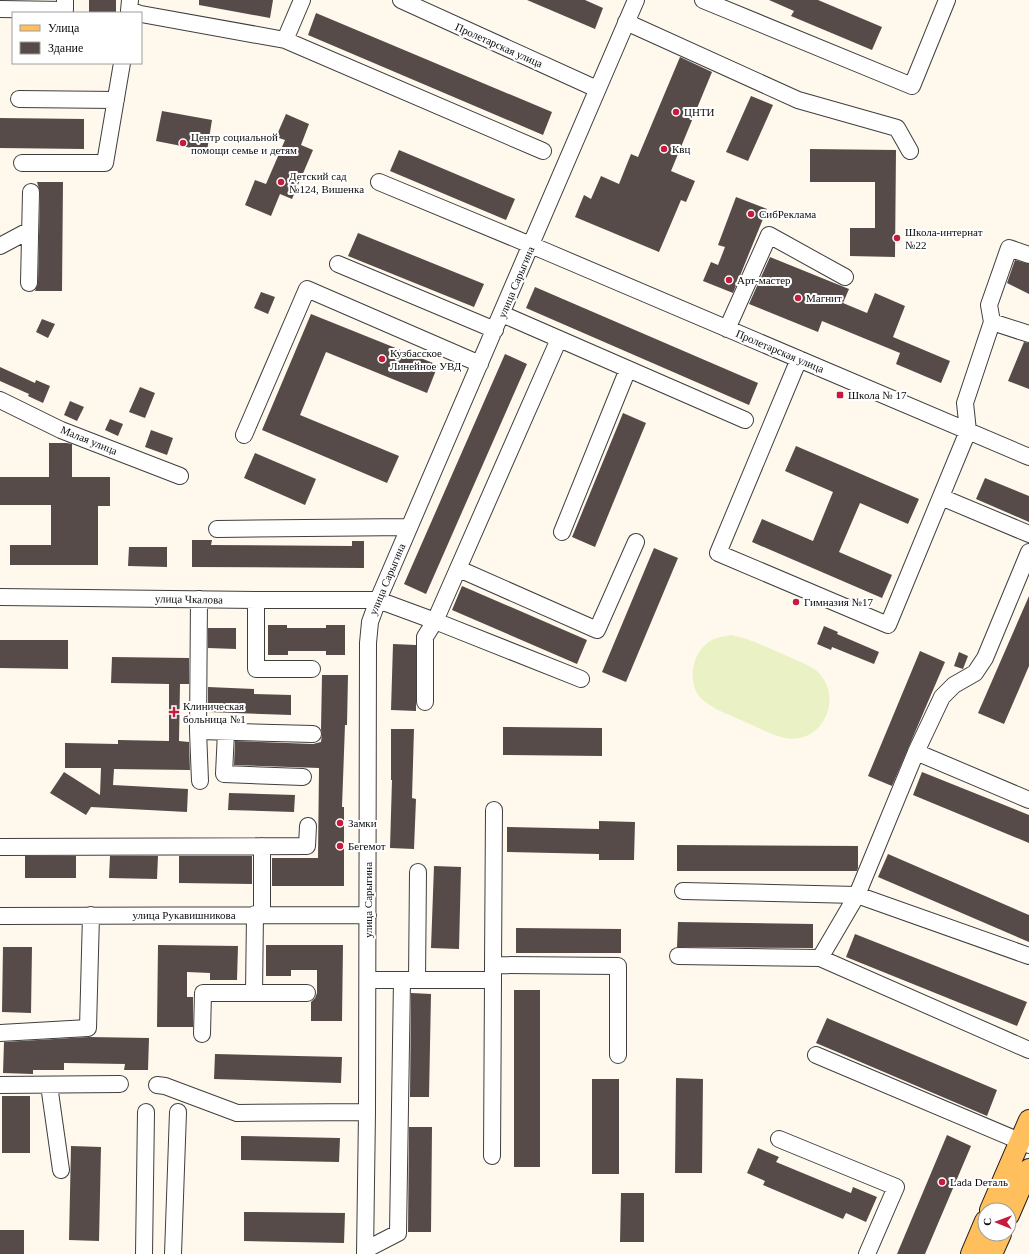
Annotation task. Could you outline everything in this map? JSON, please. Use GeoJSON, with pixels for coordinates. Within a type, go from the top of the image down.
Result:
{"type":"FeatureCollection","features":[{"type":"Feature","properties":{"kind":"main road"},"geometry":{"type":"LineString","coordinates":[[994,1202],[1025,1142],[1029,1120]]}},
{"type":"Feature","properties":{"kind":"main road"},"geometry":{"type":"LineString","coordinates":[[1015,1202],[1029,1169]]}},
{"type":"Feature","properties":{"kind":"main road"},"geometry":{"type":"LineString","coordinates":[[971,1254],[977,1240]]}},
{"type":"Feature","properties":{"kind":"main road"},"geometry":{"type":"LineString","coordinates":[[992,1254],[997,1242]]}},
{"type":"Feature","properties":{"kind":"street"},"geometry":{"type":"LineString","coordinates":[[0,9],[65,10],[65,0]]}},
{"type":"Feature","properties":{"kind":"street"},"geometry":{"type":"LineString","coordinates":[[285,40],[302,0]]}},
{"type":"Feature","properties":{"kind":"street","name":"Пролетарская улица"},"geometry":{"type":"LineString","coordinates":[[400,0],[597,89]]}},
{"type":"Feature","properties":{"kind":"street","name":"улица Сарыгина"},"geometry":{"type":"LineString","coordinates":[[365,1252],[368,980],[368,643],[370,622],[409,527],[502,314],[635,0]]}},
{"type":"Feature","properties":{"kind":"street"},"geometry":{"type":"LineString","coordinates":[[703,0],[912,86],[947,0]]}},
{"type":"Feature","properties":{"kind":"street"},"geometry":{"type":"LineString","coordinates":[[133,10],[285,40],[543,151]]}},
{"type":"Feature","properties":{"kind":"street"},"geometry":{"type":"LineString","coordinates":[[626,22],[798,100],[897,128],[910,151]]}},
{"type":"Feature","properties":{"kind":"street"},"geometry":{"type":"LineString","coordinates":[[22,163],[105,163],[122,64]]}},
{"type":"Feature","properties":{"kind":"street"},"geometry":{"type":"LineString","coordinates":[[19,99],[116,100]]}},
{"type":"Feature","properties":{"kind":"street","name":"Пролетарская улица"},"geometry":{"type":"LineString","coordinates":[[379,182],[727,328],[1029,458]]}},
{"type":"Feature","properties":{"kind":"street"},"geometry":{"type":"LineString","coordinates":[[29,283],[31,192]]}},
{"type":"Feature","properties":{"kind":"street"},"geometry":{"type":"LineString","coordinates":[[0,246],[30,230]]}},
{"type":"Feature","properties":{"kind":"street"},"geometry":{"type":"LineString","coordinates":[[727,328],[769,235],[845,277]]}},
{"type":"Feature","properties":{"kind":"street"},"geometry":{"type":"LineString","coordinates":[[799,359],[718,553],[888,625],[968,431],[965,403],[992,322],[989,305],[1009,248],[1029,256]]}},
{"type":"Feature","properties":{"kind":"street"},"geometry":{"type":"LineString","coordinates":[[338,264],[495,330]]}},
{"type":"Feature","properties":{"kind":"street"},"geometry":{"type":"LineString","coordinates":[[244,435],[307,289],[480,364]]}},
{"type":"Feature","properties":{"kind":"street"},"geometry":{"type":"LineString","coordinates":[[502,314],[745,420]]}},
{"type":"Feature","properties":{"kind":"street"},"geometry":{"type":"LineString","coordinates":[[992,322],[1029,334]]}},
{"type":"Feature","properties":{"kind":"street"},"geometry":{"type":"LineString","coordinates":[[425,702],[425,637],[435,621],[459,569],[560,339]]}},
{"type":"Feature","properties":{"kind":"street"},"geometry":{"type":"LineString","coordinates":[[562,532],[628,368]]}},
{"type":"Feature","properties":{"kind":"street","name":"Малая улица"},"geometry":{"type":"LineString","coordinates":[[0,400],[61,430],[180,476]]}},
{"type":"Feature","properties":{"kind":"street"},"geometry":{"type":"LineString","coordinates":[[941,497],[1029,534]]}},
{"type":"Feature","properties":{"kind":"street"},"geometry":{"type":"LineString","coordinates":[[217,529],[409,527]]}},
{"type":"Feature","properties":{"kind":"street"},"geometry":{"type":"LineString","coordinates":[[459,569],[597,630],[636,542]]}},
{"type":"Feature","properties":{"kind":"street"},"geometry":{"type":"LineString","coordinates":[[820,958],[857,895],[916,752],[942,697],[954,685],[975,673],[986,658],[1029,552]]}},
{"type":"Feature","properties":{"kind":"street","name":"улица Чкалова"},"geometry":{"type":"LineString","coordinates":[[0,597],[378,600]]}},
{"type":"Feature","properties":{"kind":"street"},"geometry":{"type":"LineString","coordinates":[[199,599],[198,731],[200,781]]}},
{"type":"Feature","properties":{"kind":"street"},"geometry":{"type":"LineString","coordinates":[[256,600],[256,669],[312,669]]}},
{"type":"Feature","properties":{"kind":"street"},"geometry":{"type":"LineString","coordinates":[[378,600],[581,679]]}},
{"type":"Feature","properties":{"kind":"street"},"geometry":{"type":"LineString","coordinates":[[198,731],[313,734]]}},
{"type":"Feature","properties":{"kind":"street"},"geometry":{"type":"LineString","coordinates":[[226,732],[224,774],[303,777]]}},
{"type":"Feature","properties":{"kind":"street"},"geometry":{"type":"LineString","coordinates":[[916,752],[1029,800]]}},
{"type":"Feature","properties":{"kind":"street"},"geometry":{"type":"LineString","coordinates":[[492,1156],[494,810]]}},
{"type":"Feature","properties":{"kind":"street"},"geometry":{"type":"LineString","coordinates":[[0,847],[307,846],[308,826]]}},
{"type":"Feature","properties":{"kind":"street"},"geometry":{"type":"LineString","coordinates":[[254,993],[262,846]]}},
{"type":"Feature","properties":{"kind":"street"},"geometry":{"type":"LineString","coordinates":[[365,1252],[398,1233],[410,980],[418,872]]}},
{"type":"Feature","properties":{"kind":"street"},"geometry":{"type":"LineString","coordinates":[[683,891],[857,895],[1029,956]]}},
{"type":"Feature","properties":{"kind":"street","name":"улица Рукавишникова"},"geometry":{"type":"LineString","coordinates":[[0,916],[258,914],[368,915]]}},
{"type":"Feature","properties":{"kind":"street"},"geometry":{"type":"LineString","coordinates":[[0,1033],[88,1028],[91,915]]}},
{"type":"Feature","properties":{"kind":"street"},"geometry":{"type":"LineString","coordinates":[[678,956],[820,958],[1029,1050]]}},
{"type":"Feature","properties":{"kind":"street"},"geometry":{"type":"LineString","coordinates":[[368,980],[410,980],[493,973],[618,966],[618,1055]]}},
{"type":"Feature","properties":{"kind":"street"},"geometry":{"type":"LineString","coordinates":[[202,1034],[203,993],[307,993]]}},
{"type":"Feature","properties":{"kind":"street"},"geometry":{"type":"LineString","coordinates":[[816,1055],[1025,1142]]}},
{"type":"Feature","properties":{"kind":"street"},"geometry":{"type":"LineString","coordinates":[[0,1085],[120,1084]]}},
{"type":"Feature","properties":{"kind":"street"},"geometry":{"type":"LineString","coordinates":[[48,1085],[60,1170]]}},
{"type":"Feature","properties":{"kind":"street"},"geometry":{"type":"LineString","coordinates":[[157,1085],[165,1086],[237,1113],[367,1112]]}},
{"type":"Feature","properties":{"kind":"street"},"geometry":{"type":"LineString","coordinates":[[144,1254],[146,1112]]}},
{"type":"Feature","properties":{"kind":"street"},"geometry":{"type":"LineString","coordinates":[[173,1254],[178,1112]]}},
{"type":"Feature","properties":{"kind":"street"},"geometry":{"type":"LineString","coordinates":[[778,1139],[896,1187],[867,1254]]}},
{"type":"Feature","properties":{"kind":"green space"},"geometry":{"type":"Polygon","coordinates":[[[731,635],[767,647],[808,665],[819,673],[826,684],[829,696],[829,707],[825,718],[818,728],[809,735],[798,738],[780,737],[712,707],[698,695],[693,681],[693,673],[699,652],[710,641],[716,638],[731,635]]]}},
{"type":"Feature","properties":{"kind":"building"},"geometry":{"type":"Polygon","coordinates":[[[89,0],[116,0],[116,12],[89,12],[89,0]]]}},
{"type":"Feature","properties":{"kind":"building"},"geometry":{"type":"Polygon","coordinates":[[[199,0],[273,0],[270,18],[199,5],[199,0]]]}},
{"type":"Feature","properties":{"kind":"building"},"geometry":{"type":"Polygon","coordinates":[[[527,0],[585,0],[603,8],[595,29],[527,0]]]}},
{"type":"Feature","properties":{"kind":"building"},"geometry":{"type":"Polygon","coordinates":[[[769,0],[818,0],[882,27],[872,50],[791,16],[794,11],[769,0]]]}},
{"type":"Feature","properties":{"kind":"building"},"geometry":{"type":"Polygon","coordinates":[[[316,13],[552,112],[543,135],[308,35],[316,13]]]}},
{"type":"Feature","properties":{"kind":"building"},"geometry":{"type":"Polygon","coordinates":[[[680,57],[712,72],[671,171],[695,181],[686,202],[681,200],[659,252],[575,217],[584,195],[591,199],[601,176],[619,184],[631,154],[638,157],[680,57]]]}},
{"type":"Feature","properties":{"kind":"building"},"geometry":{"type":"Polygon","coordinates":[[[751,96],[773,105],[748,161],[726,152],[751,96]]]}},
{"type":"Feature","properties":{"kind":"building"},"geometry":{"type":"Polygon","coordinates":[[[162,111],[212,120],[207,151],[156,141],[162,111]]]}},
{"type":"Feature","properties":{"kind":"building"},"geometry":{"type":"Polygon","coordinates":[[[286,114],[309,124],[301,145],[313,150],[292,199],[280,194],[271,216],[245,205],[255,180],[266,184],[285,140],[276,137],[286,114]]]}},
{"type":"Feature","properties":{"kind":"building"},"geometry":{"type":"Polygon","coordinates":[[[0,118],[84,119],[84,149],[0,148],[0,118]]]}},
{"type":"Feature","properties":{"kind":"building"},"geometry":{"type":"Polygon","coordinates":[[[810,149],[896,150],[895,257],[850,256],[850,228],[875,228],[875,182],[810,182],[810,149]]]}},
{"type":"Feature","properties":{"kind":"building"},"geometry":{"type":"Polygon","coordinates":[[[399,150],[515,199],[506,220],[390,171],[399,150]]]}},
{"type":"Feature","properties":{"kind":"building"},"geometry":{"type":"Polygon","coordinates":[[[37,182],[63,182],[62,291],[35,291],[38,283],[40,192],[37,182]]]}},
{"type":"Feature","properties":{"kind":"building"},"geometry":{"type":"Polygon","coordinates":[[[736,197],[767,209],[733,293],[703,281],[711,262],[718,265],[725,247],[718,245],[736,197]]]}},
{"type":"Feature","properties":{"kind":"building"},"geometry":{"type":"Polygon","coordinates":[[[358,233],[484,284],[474,307],[348,256],[358,233]]]}},
{"type":"Feature","properties":{"kind":"building","name":"Магнит"},"geometry":{"type":"Polygon","coordinates":[[[770,257],[849,289],[843,303],[867,313],[875,293],[905,306],[893,337],[950,361],[941,383],[896,364],[900,353],[822,321],[818,332],[749,304],[770,257]]]}},
{"type":"Feature","properties":{"kind":"building"},"geometry":{"type":"Polygon","coordinates":[[[1015,260],[1029,264],[1029,294],[1007,283],[1015,260]]]}},
{"type":"Feature","properties":{"kind":"building"},"geometry":{"type":"Polygon","coordinates":[[[535,287],[758,383],[749,405],[526,308],[535,287]]]}},
{"type":"Feature","properties":{"kind":"building"},"geometry":{"type":"Polygon","coordinates":[[[261,292],[275,297],[268,314],[254,308],[261,292]]]}},
{"type":"Feature","properties":{"kind":"building"},"geometry":{"type":"Polygon","coordinates":[[[311,314],[438,365],[427,393],[326,352],[300,415],[399,456],[387,483],[262,430],[311,314]]]}},
{"type":"Feature","properties":{"kind":"building"},"geometry":{"type":"Polygon","coordinates":[[[42,319],[55,324],[48,338],[36,332],[42,319]]]}},
{"type":"Feature","properties":{"kind":"building"},"geometry":{"type":"Polygon","coordinates":[[[1024,342],[1029,343],[1029,389],[1008,381],[1024,342]]]}},
{"type":"Feature","properties":{"kind":"building"},"geometry":{"type":"Polygon","coordinates":[[[505,354],[527,364],[426,594],[404,584],[505,354]]]}},
{"type":"Feature","properties":{"kind":"building"},"geometry":{"type":"Polygon","coordinates":[[[0,367],[35,383],[36,380],[50,386],[43,403],[28,396],[29,394],[0,381],[0,367]]]}},
{"type":"Feature","properties":{"kind":"building"},"geometry":{"type":"Polygon","coordinates":[[[140,387],[155,393],[145,418],[129,412],[140,387]]]}},
{"type":"Feature","properties":{"kind":"building"},"geometry":{"type":"Polygon","coordinates":[[[70,401],[84,407],[77,421],[64,415],[70,401]]]}},
{"type":"Feature","properties":{"kind":"building"},"geometry":{"type":"Polygon","coordinates":[[[623,413],[646,423],[595,547],[572,537],[623,413]]]}},
{"type":"Feature","properties":{"kind":"building"},"geometry":{"type":"Polygon","coordinates":[[[110,419],[123,424],[118,436],[105,430],[110,419]]]}},
{"type":"Feature","properties":{"kind":"building"},"geometry":{"type":"Polygon","coordinates":[[[151,430],[173,438],[167,455],[145,447],[151,430]]]}},
{"type":"Feature","properties":{"kind":"building"},"geometry":{"type":"Polygon","coordinates":[[[49,443],[72,444],[72,477],[110,477],[110,506],[98,506],[98,565],[10,565],[10,545],[51,545],[51,505],[0,505],[0,477],[49,477],[49,443]]]}},
{"type":"Feature","properties":{"kind":"building","name":"Гимназия №17"},"geometry":{"type":"Polygon","coordinates":[[[796,446],[919,499],[908,524],[860,503],[839,552],[892,575],[882,598],[752,542],[762,519],[813,541],[833,492],[785,471],[796,446]]]}},
{"type":"Feature","properties":{"kind":"building"},"geometry":{"type":"Polygon","coordinates":[[[255,453],[316,479],[305,505],[244,478],[255,453]]]}},
{"type":"Feature","properties":{"kind":"building"},"geometry":{"type":"Polygon","coordinates":[[[985,478],[1029,496],[1029,522],[976,499],[985,478]]]}},
{"type":"Feature","properties":{"kind":"building"},"geometry":{"type":"Polygon","coordinates":[[[192,540],[212,540],[211,545],[352,546],[352,541],[364,541],[364,568],[192,567],[192,540]]]}},
{"type":"Feature","properties":{"kind":"building"},"geometry":{"type":"Polygon","coordinates":[[[129,547],[167,547],[167,567],[128,566],[129,547]]]}},
{"type":"Feature","properties":{"kind":"building"},"geometry":{"type":"Polygon","coordinates":[[[654,548],[678,558],[626,682],[602,672],[654,548]]]}},
{"type":"Feature","properties":{"kind":"building"},"geometry":{"type":"Polygon","coordinates":[[[462,586],[587,640],[577,664],[452,610],[462,586]]]}},
{"type":"Feature","properties":{"kind":"building"},"geometry":{"type":"Polygon","coordinates":[[[1029,596],[1029,666],[1004,724],[978,713],[1029,596]]]}},
{"type":"Feature","properties":{"kind":"building"},"geometry":{"type":"Polygon","coordinates":[[[268,625],[287,625],[287,628],[326,628],[326,625],[345,625],[345,655],[326,655],[326,651],[288,651],[288,655],[268,655],[268,625]]]}},
{"type":"Feature","properties":{"kind":"building"},"geometry":{"type":"Polygon","coordinates":[[[824,626],[838,632],[837,634],[879,652],[874,664],[832,647],[831,650],[817,644],[824,626]]]}},
{"type":"Feature","properties":{"kind":"building"},"geometry":{"type":"Polygon","coordinates":[[[208,628],[236,628],[236,649],[208,648],[208,628]]]}},
{"type":"Feature","properties":{"kind":"building"},"geometry":{"type":"Polygon","coordinates":[[[0,640],[68,640],[68,669],[0,668],[0,640]]]}},
{"type":"Feature","properties":{"kind":"building"},"geometry":{"type":"Polygon","coordinates":[[[393,644],[416,645],[416,711],[391,710],[393,644]]]}},
{"type":"Feature","properties":{"kind":"building"},"geometry":{"type":"Polygon","coordinates":[[[920,651],[945,662],[892,786],[868,776],[920,651]]]}},
{"type":"Feature","properties":{"kind":"building"},"geometry":{"type":"Polygon","coordinates":[[[959,652],[968,656],[963,669],[954,666],[959,652]]]}},
{"type":"Feature","properties":{"kind":"building","name":"Клиническая больница №1"},"geometry":{"type":"Polygon","coordinates":[[[112,657],[189,658],[189,684],[180,684],[179,741],[189,742],[190,770],[114,769],[113,785],[188,789],[187,812],[91,807],[86,815],[50,793],[64,772],[100,795],[101,768],[65,768],[65,743],[118,744],[118,740],[169,741],[169,684],[111,683],[112,657]]]}},
{"type":"Feature","properties":{"kind":"building"},"geometry":{"type":"Polygon","coordinates":[[[322,675],[348,675],[347,725],[345,725],[342,807],[344,807],[344,886],[272,886],[272,858],[318,858],[319,768],[234,765],[235,741],[313,744],[321,742],[322,675]]]}},
{"type":"Feature","properties":{"kind":"building"},"geometry":{"type":"Polygon","coordinates":[[[208,687],[254,689],[254,694],[291,695],[291,715],[208,712],[208,687]]]}},
{"type":"Feature","properties":{"kind":"building"},"geometry":{"type":"Polygon","coordinates":[[[503,727],[602,728],[602,756],[503,755],[503,727]]]}},
{"type":"Feature","properties":{"kind":"building"},"geometry":{"type":"Polygon","coordinates":[[[391,729],[414,729],[412,798],[416,799],[414,849],[390,848],[392,780],[391,729]]]}},
{"type":"Feature","properties":{"kind":"building"},"geometry":{"type":"Polygon","coordinates":[[[922,772],[1029,815],[1029,843],[913,795],[922,772]]]}},
{"type":"Feature","properties":{"kind":"building"},"geometry":{"type":"Polygon","coordinates":[[[229,793],[295,795],[294,812],[228,810],[229,793]]]}},
{"type":"Feature","properties":{"kind":"building"},"geometry":{"type":"Polygon","coordinates":[[[599,821],[635,822],[634,860],[599,860],[599,854],[507,852],[507,827],[599,829],[599,821]]]}},
{"type":"Feature","properties":{"kind":"building"},"geometry":{"type":"Polygon","coordinates":[[[677,845],[858,846],[858,868],[857,871],[677,871],[677,845]]]}},
{"type":"Feature","properties":{"kind":"building"},"geometry":{"type":"Polygon","coordinates":[[[888,854],[1029,915],[1029,942],[878,877],[888,854]]]}},
{"type":"Feature","properties":{"kind":"building"},"geometry":{"type":"Polygon","coordinates":[[[25,856],[76,856],[76,878],[25,878],[25,856]]]}},
{"type":"Feature","properties":{"kind":"building"},"geometry":{"type":"Polygon","coordinates":[[[110,856],[158,856],[157,879],[109,878],[110,856]]]}},
{"type":"Feature","properties":{"kind":"building"},"geometry":{"type":"Polygon","coordinates":[[[179,856],[252,856],[252,884],[179,883],[179,856]]]}},
{"type":"Feature","properties":{"kind":"building"},"geometry":{"type":"Polygon","coordinates":[[[434,866],[461,867],[459,949],[431,948],[434,866]]]}},
{"type":"Feature","properties":{"kind":"building"},"geometry":{"type":"Polygon","coordinates":[[[678,922],[813,924],[813,948],[677,947],[678,922]]]}},
{"type":"Feature","properties":{"kind":"building"},"geometry":{"type":"Polygon","coordinates":[[[516,928],[621,929],[621,953],[516,953],[516,928]]]}},
{"type":"Feature","properties":{"kind":"building"},"geometry":{"type":"Polygon","coordinates":[[[855,934],[1027,1002],[1017,1026],[846,957],[855,934]]]}},
{"type":"Feature","properties":{"kind":"building"},"geometry":{"type":"Polygon","coordinates":[[[158,945],[238,946],[237,980],[210,980],[210,973],[187,972],[187,997],[193,997],[193,1027],[157,1027],[158,945]]]}},
{"type":"Feature","properties":{"kind":"building"},"geometry":{"type":"Polygon","coordinates":[[[266,945],[343,945],[342,1021],[311,1021],[311,1002],[317,993],[317,970],[291,970],[291,976],[266,976],[266,945]]]}},
{"type":"Feature","properties":{"kind":"building"},"geometry":{"type":"Polygon","coordinates":[[[3,947],[32,947],[31,1013],[2,1012],[3,947]]]}},
{"type":"Feature","properties":{"kind":"building"},"geometry":{"type":"Polygon","coordinates":[[[514,990],[540,990],[540,1167],[514,1167],[514,990]]]}},
{"type":"Feature","properties":{"kind":"building"},"geometry":{"type":"Polygon","coordinates":[[[411,993],[431,994],[429,1097],[410,1097],[411,993]]]}},
{"type":"Feature","properties":{"kind":"building"},"geometry":{"type":"Polygon","coordinates":[[[827,1018],[997,1090],[987,1116],[816,1043],[827,1018]]]}},
{"type":"Feature","properties":{"kind":"building"},"geometry":{"type":"Polygon","coordinates":[[[89,1037],[149,1038],[148,1070],[124,1070],[125,1064],[64,1063],[64,1070],[33,1070],[33,1074],[3,1073],[4,1042],[89,1037]]]}},
{"type":"Feature","properties":{"kind":"building"},"geometry":{"type":"Polygon","coordinates":[[[215,1054],[342,1057],[341,1083],[214,1079],[215,1054]]]}},
{"type":"Feature","properties":{"kind":"building"},"geometry":{"type":"Polygon","coordinates":[[[676,1078],[703,1079],[702,1173],[675,1173],[676,1078]]]}},
{"type":"Feature","properties":{"kind":"building"},"geometry":{"type":"Polygon","coordinates":[[[592,1079],[619,1079],[619,1174],[592,1174],[592,1079]]]}},
{"type":"Feature","properties":{"kind":"building"},"geometry":{"type":"Polygon","coordinates":[[[2,1096],[30,1096],[30,1153],[2,1153],[2,1096]]]}},
{"type":"Feature","properties":{"kind":"building"},"geometry":{"type":"Polygon","coordinates":[[[409,1127],[432,1127],[431,1232],[408,1232],[409,1127]]]}},
{"type":"Feature","properties":{"kind":"building"},"geometry":{"type":"Polygon","coordinates":[[[947,1135],[971,1146],[925,1254],[897,1254],[947,1135]]]}},
{"type":"Feature","properties":{"kind":"building"},"geometry":{"type":"Polygon","coordinates":[[[241,1136],[340,1138],[339,1162],[241,1160],[241,1136]]]}},
{"type":"Feature","properties":{"kind":"building"},"geometry":{"type":"Polygon","coordinates":[[[71,1146],[101,1147],[99,1241],[69,1240],[71,1146]]]}},
{"type":"Feature","properties":{"kind":"building"},"geometry":{"type":"Polygon","coordinates":[[[758,1148],[779,1157],[776,1162],[851,1193],[853,1187],[877,1197],[866,1222],[846,1213],[843,1219],[763,1185],[765,1181],[747,1173],[758,1148]]]}},
{"type":"Feature","properties":{"kind":"building"},"geometry":{"type":"Polygon","coordinates":[[[621,1193],[644,1193],[644,1242],[620,1242],[621,1193]]]}},
{"type":"Feature","properties":{"kind":"building"},"geometry":{"type":"Polygon","coordinates":[[[244,1212],[345,1213],[344,1243],[244,1241],[244,1212]]]}},
{"type":"Feature","properties":{"kind":"building"},"geometry":{"type":"Polygon","coordinates":[[[0,1230],[24,1230],[24,1254],[0,1254],[0,1230]]]}},
{"type":"Feature","properties":{"kind":"place","name":"ЦНТИ"},"geometry":{"type":"Point","coordinates":[676,112]}},
{"type":"Feature","properties":{"kind":"place","name":"Центр социальной помощи семье и детям"},"geometry":{"type":"Point","coordinates":[183,143]}},
{"type":"Feature","properties":{"kind":"place","name":"Квц"},"geometry":{"type":"Point","coordinates":[664,149]}},
{"type":"Feature","properties":{"kind":"place","name":"Детский сад №124, Вишенка"},"geometry":{"type":"Point","coordinates":[281,182]}},
{"type":"Feature","properties":{"kind":"place","name":"СибРеклама"},"geometry":{"type":"Point","coordinates":[751,214]}},
{"type":"Feature","properties":{"kind":"place","name":"Школа-интернат №22"},"geometry":{"type":"Point","coordinates":[897,238]}},
{"type":"Feature","properties":{"kind":"place","name":"Арт-мастер"},"geometry":{"type":"Point","coordinates":[729,280]}},
{"type":"Feature","properties":{"kind":"place","name":"Магнит"},"geometry":{"type":"Point","coordinates":[798,298]}},
{"type":"Feature","properties":{"kind":"place","name":"Кузбасское Линейное УВД"},"geometry":{"type":"Point","coordinates":[382,359]}},
{"type":"Feature","properties":{"kind":"place","name":"Школа № 17"},"geometry":{"type":"Point","coordinates":[840,395]}},
{"type":"Feature","properties":{"kind":"place","name":"Гимназия №17"},"geometry":{"type":"Point","coordinates":[796,602]}},
{"type":"Feature","properties":{"kind":"place","name":"Клиническая больница №1"},"geometry":{"type":"Point","coordinates":[174,712]}},
{"type":"Feature","properties":{"kind":"place","name":"Замки"},"geometry":{"type":"Point","coordinates":[340,823]}},
{"type":"Feature","properties":{"kind":"place","name":"Бегемот"},"geometry":{"type":"Point","coordinates":[340,846]}},
{"type":"Feature","properties":{"kind":"place","name":"Lada Dеталь"},"geometry":{"type":"Point","coordinates":[942,1182]}}]}
